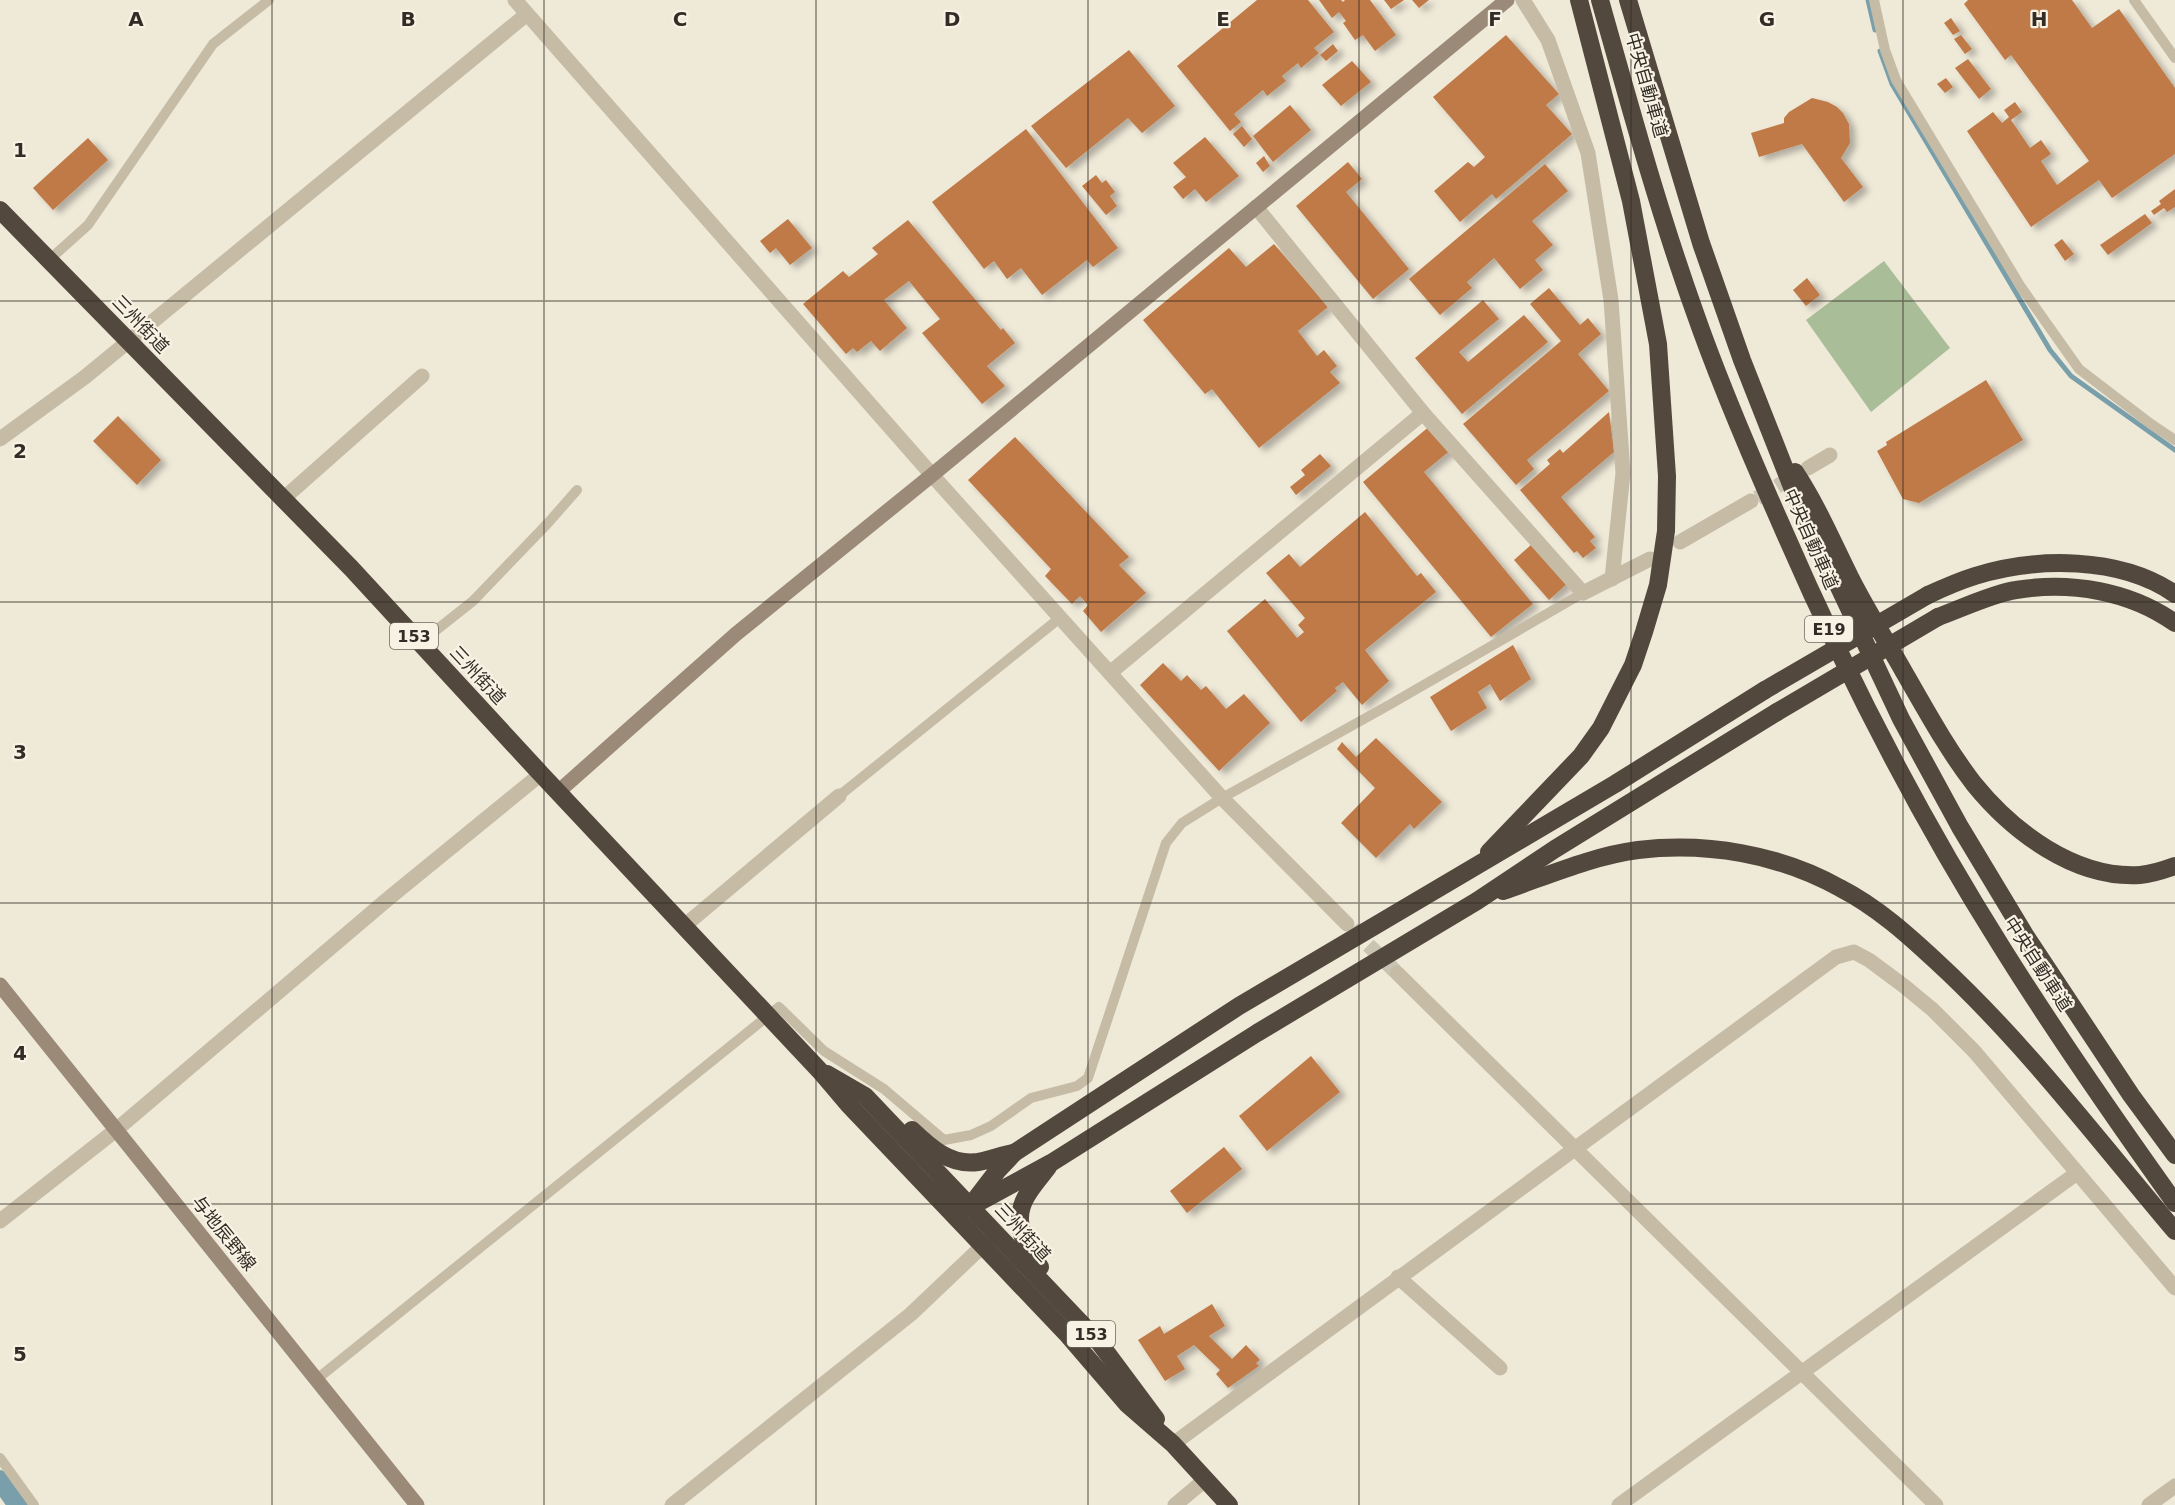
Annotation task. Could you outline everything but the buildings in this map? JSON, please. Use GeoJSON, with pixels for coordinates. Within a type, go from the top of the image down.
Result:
{"type":"FeatureCollection","features":[{"type":"Feature","properties":{"kind":"highway"},"geometry":{"type":"LineString","coordinates":[[1473,868],[1581,756],[1601,728],[1633,665],[1644,632],[1658,585],[1666,531],[1667,476],[1658,344],[1631,201],[1579,0]]}},
{"type":"Feature","properties":{"kind":"highway","name":"中央自動車道"},"geometry":{"type":"LineString","coordinates":[[1600,0],[1694,309],[1746,445],[1803,576],[1841,656],[1883,741],[2000,945],[2107,1108],[2175,1203]]}},
{"type":"Feature","properties":{"kind":"highway","name":"中央自動車道"},"geometry":{"type":"LineString","coordinates":[[1628,0],[1701,243],[1770,436],[1901,719],[1960,827],[2025,935],[2131,1095],[2175,1155]]}},
{"type":"Feature","properties":{"kind":"highway","name":"三州街道"},"geometry":{"type":"LineString","coordinates":[[0,210],[283,499],[420,643],[912,1172],[1098,1341],[1173,1444]]}},
{"type":"Feature","properties":{"kind":"highway"},"geometry":{"type":"LineString","coordinates":[[1770,436],[1810,494],[1851,579],[1939,732],[1975,784],[2018,827],[2049,850],[2079,867],[2140,875],[2175,866]]}},
{"type":"Feature","properties":{"kind":"highway"},"geometry":{"type":"LineString","coordinates":[[970,1206],[1014,1153],[1239,1006],[1615,784],[1765,690],[1928,595],[1975,576],[2026,564],[2065,563],[2105,566],[2139,576],[2175,594]]}},
{"type":"Feature","properties":{"kind":"highway"},"geometry":{"type":"LineString","coordinates":[[970,1206],[1051,1163],[1257,1033],[1477,901],[1555,849],[1777,712],[1938,617],[2014,590],[2064,586],[2127,597],[2159,612],[2175,623]]}},
{"type":"Feature","properties":{"kind":"highway"},"geometry":{"type":"LineString","coordinates":[[1477,901],[1601,858],[1638,850],[1702,848],[1733,851],[1803,871],[1840,887],[1876,910],[1910,937],[1976,998],[2175,1231]]}},
{"type":"Feature","properties":{"kind":"highway","name":"三州街道"},"geometry":{"type":"LineString","coordinates":[[820,1071],[865,1096],[970,1206]]}},
{"type":"Feature","properties":{"kind":"highway"},"geometry":{"type":"LineString","coordinates":[[865,1096],[900,1119],[936,1152],[953,1159],[976,1162],[1014,1153]]}},
{"type":"Feature","properties":{"kind":"highway"},"geometry":{"type":"LineString","coordinates":[[1051,1163],[1022,1206],[1021,1226],[1026,1249],[1092,1327],[1098,1341]]}},
{"type":"Feature","properties":{"kind":"highway"},"geometry":{"type":"LineString","coordinates":[[912,1172],[947,1199],[970,1206],[989,1240]]}},
{"type":"Feature","properties":{"kind":"highway","name":"三州街道"},"geometry":{"type":"LineString","coordinates":[[989,1240],[1127,1404],[1173,1444],[1229,1505]]}},
{"type":"Feature","properties":{"kind":"street"},"geometry":{"type":"LineString","coordinates":[[514,0],[932,475],[1222,798],[1347,924]]}},
{"type":"Feature","properties":{"kind":"street"},"geometry":{"type":"LineString","coordinates":[[558,792],[736,634],[1507,0]]}},
{"type":"Feature","properties":{"kind":"street"},"geometry":{"type":"LineString","coordinates":[[1523,0],[1548,40],[1588,153],[1610,289],[1623,473],[1612,579]]}},
{"type":"Feature","properties":{"kind":"street"},"geometry":{"type":"LineString","coordinates":[[0,439],[85,378],[526,14]]}},
{"type":"Feature","properties":{"kind":"street"},"geometry":{"type":"LineString","coordinates":[[1256,207],[1423,413],[1583,593],[1650,559]]}},
{"type":"Feature","properties":{"kind":"street"},"geometry":{"type":"LineString","coordinates":[[283,499],[422,376]]}},
{"type":"Feature","properties":{"kind":"street"},"geometry":{"type":"LineString","coordinates":[[1111,672],[1423,413]]}},
{"type":"Feature","properties":{"kind":"street"},"geometry":{"type":"LineString","coordinates":[[1808,468],[1830,455]]}},
{"type":"Feature","properties":{"kind":"street"},"geometry":{"type":"LineString","coordinates":[[1680,543],[1752,501]]}},
{"type":"Feature","properties":{"kind":"street"},"geometry":{"type":"LineString","coordinates":[[0,1221],[116,1130],[389,898],[541,774]]}},
{"type":"Feature","properties":{"kind":"street"},"geometry":{"type":"LineString","coordinates":[[683,927],[838,796]]}},
{"type":"Feature","properties":{"kind":"street"},"geometry":{"type":"LineString","coordinates":[[1173,1444],[1836,957],[1854,952],[1869,960],[1904,986],[1974,1051],[2175,1288]]}},
{"type":"Feature","properties":{"kind":"street"},"geometry":{"type":"LineString","coordinates":[[1397,973],[1936,1505]]}},
{"type":"Feature","properties":{"kind":"street","name":"与地辰野線"},"geometry":{"type":"LineString","coordinates":[[0,985],[417,1505]]}},
{"type":"Feature","properties":{"kind":"street"},"geometry":{"type":"LineString","coordinates":[[1619,1505],[2077,1173]]}},
{"type":"Feature","properties":{"kind":"street"},"geometry":{"type":"LineString","coordinates":[[672,1505],[911,1314],[989,1240]]}},
{"type":"Feature","properties":{"kind":"street"},"geometry":{"type":"LineString","coordinates":[[1398,1277],[1500,1368]]}},
{"type":"Feature","properties":{"kind":"street"},"geometry":{"type":"LineString","coordinates":[[1175,1505],[1206,1479]]}},
{"type":"Feature","properties":{"kind":"street"},"geometry":{"type":"LineString","coordinates":[[2149,1505],[2175,1486]]}},
{"type":"Feature","properties":{"kind":"lane"},"geometry":{"type":"LineString","coordinates":[[49,260],[88,225],[213,44],[268,0]]}},
{"type":"Feature","properties":{"kind":"lane"},"geometry":{"type":"LineString","coordinates":[[1874,0],[1885,50],[1896,80],[2048,328],[2079,369],[2175,440]]}},
{"type":"Feature","properties":{"kind":"lane"},"geometry":{"type":"LineString","coordinates":[[2134,0],[2175,58]]}},
{"type":"Feature","properties":{"kind":"lane"},"geometry":{"type":"LineString","coordinates":[[420,643],[473,601],[577,490]]}},
{"type":"Feature","properties":{"kind":"lane"},"geometry":{"type":"LineString","coordinates":[[317,1379],[780,1006],[825,1051],[884,1089],[944,1140],[972,1135],[991,1126],[1031,1098],[1077,1086],[1088,1078],[1166,843],[1182,823],[1583,593]]}},
{"type":"Feature","properties":{"kind":"lane"},"geometry":{"type":"LineString","coordinates":[[838,796],[1061,617]]}},
{"type":"Feature","properties":{"kind":"lane"},"geometry":{"type":"LineString","coordinates":[[0,1458],[34,1505]]}},
{"type":"Feature","properties":{"kind":"green space"},"geometry":{"type":"Polygon","coordinates":[[[1884,261],[1950,348],[1871,412],[1806,320],[1884,261]]]}},
{"type":"Feature","properties":{"kind":"waterway"},"geometry":{"type":"LineString","coordinates":[[1868,0],[1875,30]]}},
{"type":"Feature","properties":{"kind":"waterway"},"geometry":{"type":"LineString","coordinates":[[1880,51],[1892,84],[2050,350],[2071,376],[2175,450]]}},
{"type":"Feature","properties":{"kind":"waterway"},"geometry":{"type":"LineString","coordinates":[[0,1480],[18,1505]]}},
{"type":"Feature","properties":{"kind":"tunnel"},"geometry":{"type":"LineString","coordinates":[[1757,498],[1798,474]]}},
{"type":"Feature","properties":{"kind":"tunnel"},"geometry":{"type":"LineString","coordinates":[[1352,929],[1397,973]]}}]}
